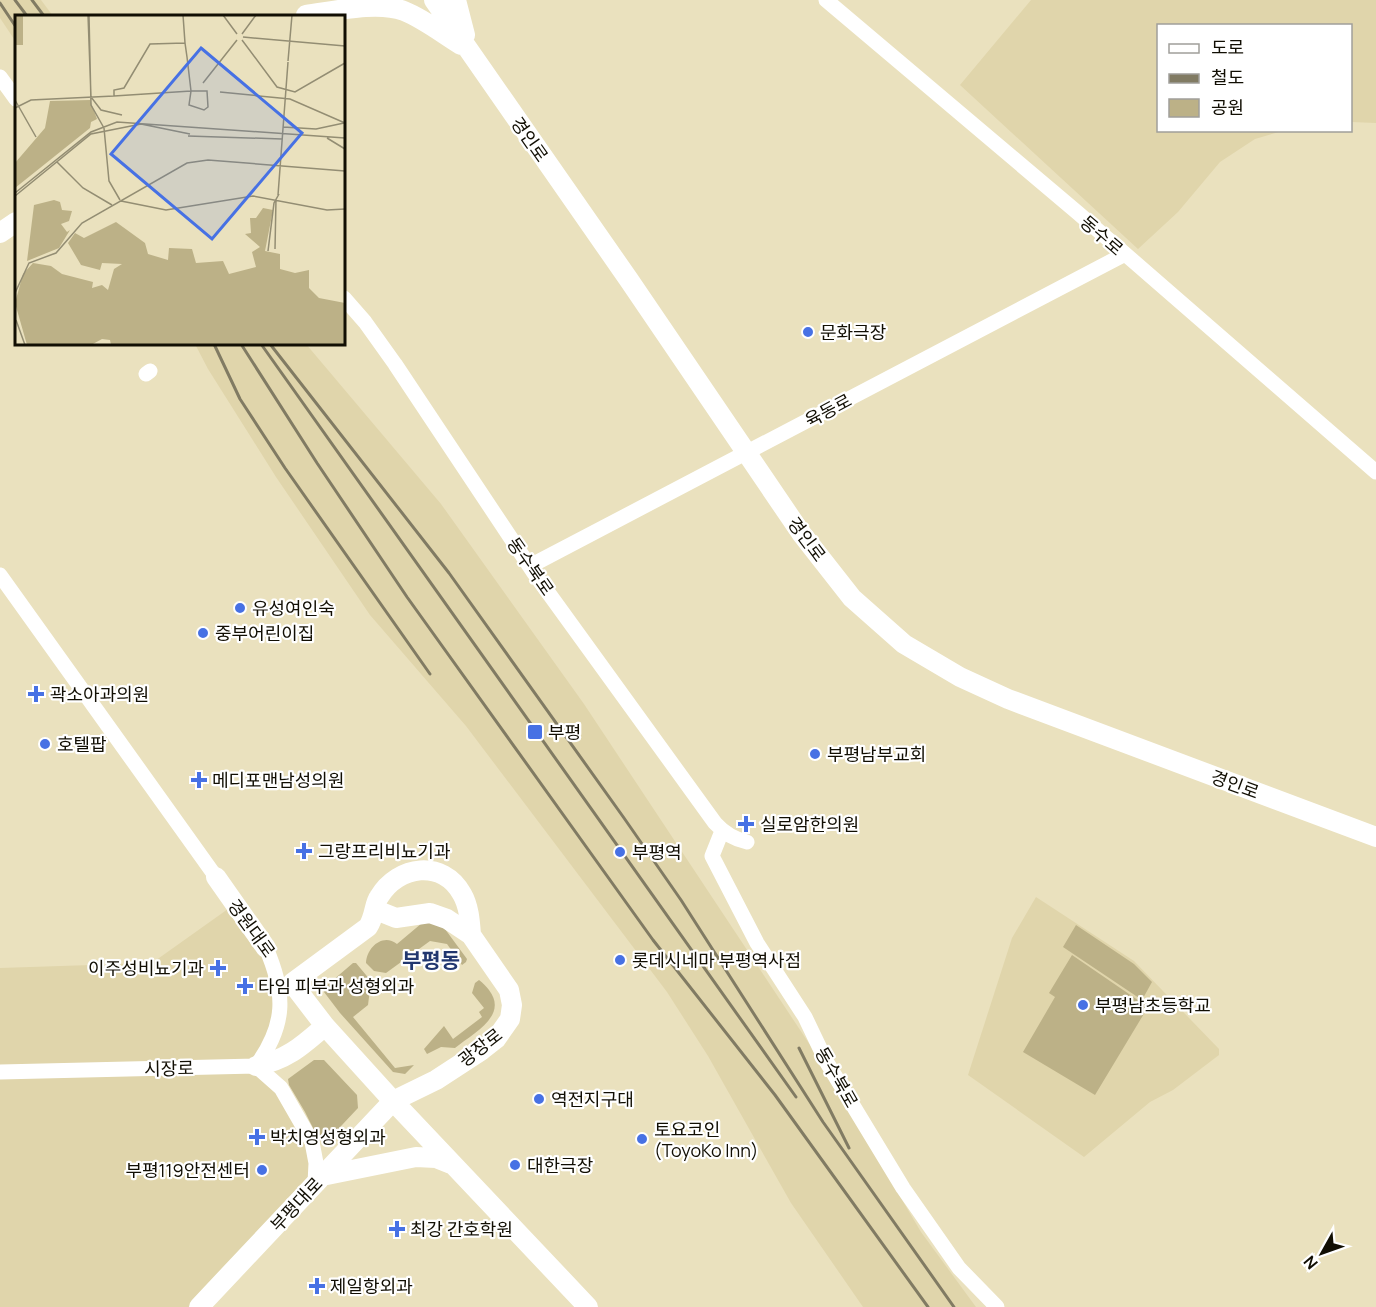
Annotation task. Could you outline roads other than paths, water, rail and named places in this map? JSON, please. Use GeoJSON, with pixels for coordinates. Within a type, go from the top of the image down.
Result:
{"type":"FeatureCollection","features":[{"type":"Feature","properties":{"kind":"main road"},"geometry":{"type":"LineString","coordinates":[[306,15],[328,0]]}},
{"type":"Feature","properties":{"kind":"main road","name":"경인로"},"geometry":{"type":"LineString","coordinates":[[434,0],[623,271],[801,533],[852,598],[904,644],[960,677],[1008,699],[1376,837]]}},
{"type":"Feature","properties":{"kind":"main road"},"geometry":{"type":"LineString","coordinates":[[456,0],[469,49]]}},
{"type":"Feature","properties":{"kind":"main road"},"geometry":{"type":"LineString","coordinates":[[312,15],[355,9],[390,8],[405,12],[469,49]]}},
{"type":"Feature","properties":{"kind":"main road"},"geometry":{"type":"LineString","coordinates":[[0,233],[15,223]]}},
{"type":"Feature","properties":{"kind":"main road","name":"광장로"},"geometry":{"type":"LineString","coordinates":[[292,983],[363,933],[373,920],[378,897],[404,873],[426,870],[438,873],[455,884],[462,894],[468,911],[471,934]]}},
{"type":"Feature","properties":{"kind":"main road","name":"경원대로"},"geometry":{"type":"LineString","coordinates":[[216,877],[266,948]]}},
{"type":"Feature","properties":{"kind":"main road","name":"광장로"},"geometry":{"type":"LineString","coordinates":[[376,910],[396,918],[430,913],[447,919],[471,934],[509,990],[512,1005],[510,1019],[496,1039],[436,1080],[393,1101]]}},
{"type":"Feature","properties":{"kind":"main road","name":"경원대로"},"geometry":{"type":"LineString","coordinates":[[292,983],[325,1026],[393,1101],[588,1307]]}},
{"type":"Feature","properties":{"kind":"main road","name":"시장로"},"geometry":{"type":"LineString","coordinates":[[256,1066],[285,1058],[303,1046],[325,1026]]}},
{"type":"Feature","properties":{"kind":"main road","name":"부평대로"},"geometry":{"type":"LineString","coordinates":[[199,1307],[393,1101]]}},
{"type":"Feature","properties":{"kind":"main road"},"geometry":{"type":"LineString","coordinates":[[318,1180],[416,1157],[436,1158],[456,1167]]}},
{"type":"Feature","properties":{"kind":"street","name":"동수로"},"geometry":{"type":"LineString","coordinates":[[826,0],[1125,254],[1376,472]]}},
{"type":"Feature","properties":{"kind":"street"},"geometry":{"type":"LineString","coordinates":[[0,77],[15,98]]}},
{"type":"Feature","properties":{"kind":"street","name":"육동로"},"geometry":{"type":"LineString","coordinates":[[530,566],[1125,254]]}},
{"type":"Feature","properties":{"kind":"street","name":"동수북로"},"geometry":{"type":"LineString","coordinates":[[345,299],[365,322],[395,364],[530,566],[723,831],[735,839],[747,842]]}},
{"type":"Feature","properties":{"kind":"street","name":"경원대로"},"geometry":{"type":"LineString","coordinates":[[0,575],[216,877]]}},
{"type":"Feature","properties":{"kind":"street","name":"동수북로"},"geometry":{"type":"LineString","coordinates":[[723,831],[712,856],[757,943],[805,1017],[826,1061],[903,1188],[959,1268],[997,1307]]}},
{"type":"Feature","properties":{"kind":"street"},"geometry":{"type":"LineString","coordinates":[[266,948],[276,971],[280,989],[280,1006],[274,1034],[256,1066],[281,1088],[312,1142],[318,1180]]}},
{"type":"Feature","properties":{"kind":"street","name":"경원대로"},"geometry":{"type":"LineString","coordinates":[[266,948],[292,983]]}},
{"type":"Feature","properties":{"kind":"street","name":"시장로"},"geometry":{"type":"LineString","coordinates":[[0,1072],[256,1066]]}},
{"type":"Feature","properties":{"kind":"railway"},"geometry":{"type":"LineString","coordinates":[[15,0],[26,15]]}},
{"type":"Feature","properties":{"kind":"railway"},"geometry":{"type":"LineString","coordinates":[[32,0],[43,15]]}},
{"type":"Feature","properties":{"kind":"railway"},"geometry":{"type":"LineString","coordinates":[[0,3],[15,26]]}},
{"type":"Feature","properties":{"kind":"railway"},"geometry":{"type":"LineString","coordinates":[[214,345],[240,399],[285,468],[430,674]]}},
{"type":"Feature","properties":{"kind":"railway"},"geometry":{"type":"LineString","coordinates":[[242,345],[407,597],[653,940],[775,1095],[928,1307]]}},
{"type":"Feature","properties":{"kind":"railway"},"geometry":{"type":"LineString","coordinates":[[262,345],[796,1097]]}},
{"type":"Feature","properties":{"kind":"railway"},"geometry":{"type":"LineString","coordinates":[[271,345],[449,573],[624,818],[681,900],[823,1122],[954,1307]]}},
{"type":"Feature","properties":{"kind":"railway"},"geometry":{"type":"LineString","coordinates":[[799,1048],[849,1148]]}},
{"type":"Feature","properties":{"kind":"place","name":"문화극장"},"geometry":{"type":"Point","coordinates":[808,332]}},
{"type":"Feature","properties":{"kind":"place","name":"유성여인숙"},"geometry":{"type":"Point","coordinates":[240,608]}},
{"type":"Feature","properties":{"kind":"place","name":"중부어린이집"},"geometry":{"type":"Point","coordinates":[203,633]}},
{"type":"Feature","properties":{"kind":"place","name":"곽소아과의원"},"geometry":{"type":"Point","coordinates":[36,694]}},
{"type":"Feature","properties":{"kind":"place","name":"부평"},"geometry":{"type":"Point","coordinates":[535,732]}},
{"type":"Feature","properties":{"kind":"place","name":"호텔팝"},"geometry":{"type":"Point","coordinates":[45,744]}},
{"type":"Feature","properties":{"kind":"place","name":"부평남부교회"},"geometry":{"type":"Point","coordinates":[815,754]}},
{"type":"Feature","properties":{"kind":"place","name":"메디포맨남성의원"},"geometry":{"type":"Point","coordinates":[199,780]}},
{"type":"Feature","properties":{"kind":"place","name":"실로암한의원"},"geometry":{"type":"Point","coordinates":[746,824]}},
{"type":"Feature","properties":{"kind":"place","name":"그랑프리비뇨기과"},"geometry":{"type":"Point","coordinates":[304,851]}},
{"type":"Feature","properties":{"kind":"place","name":"부평역"},"geometry":{"type":"Point","coordinates":[620,852]}},
{"type":"Feature","properties":{"kind":"place","name":"롯데시네마 부평역사점"},"geometry":{"type":"Point","coordinates":[620,960]}},
{"type":"Feature","properties":{"kind":"place","name":"이주성비뇨기과"},"geometry":{"type":"Point","coordinates":[218,968]}},
{"type":"Feature","properties":{"kind":"place","name":"타임 피부과 성형외과"},"geometry":{"type":"Point","coordinates":[245,986]}},
{"type":"Feature","properties":{"kind":"place","name":"부평남초등학교"},"geometry":{"type":"Point","coordinates":[1083,1005]}},
{"type":"Feature","properties":{"kind":"place","name":"역전지구대"},"geometry":{"type":"Point","coordinates":[539,1099]}},
{"type":"Feature","properties":{"kind":"place","name":"박치영성형외과"},"geometry":{"type":"Point","coordinates":[257,1137]}},
{"type":"Feature","properties":{"kind":"place","name":"토요코인 (ToyoKo Inn)"},"geometry":{"type":"Point","coordinates":[642,1139]}},
{"type":"Feature","properties":{"kind":"place","name":"대한극장"},"geometry":{"type":"Point","coordinates":[515,1165]}},
{"type":"Feature","properties":{"kind":"place","name":"부평119안전센터"},"geometry":{"type":"Point","coordinates":[262,1170]}},
{"type":"Feature","properties":{"kind":"place","name":"최강 간호학원"},"geometry":{"type":"Point","coordinates":[397,1229]}},
{"type":"Feature","properties":{"kind":"place","name":"제일항외과"},"geometry":{"type":"Point","coordinates":[317,1286]}},
{"type":"Feature","properties":{"kind":"district","name":"부평동"},"geometry":{"type":"Point","coordinates":[431,960]}}]}
